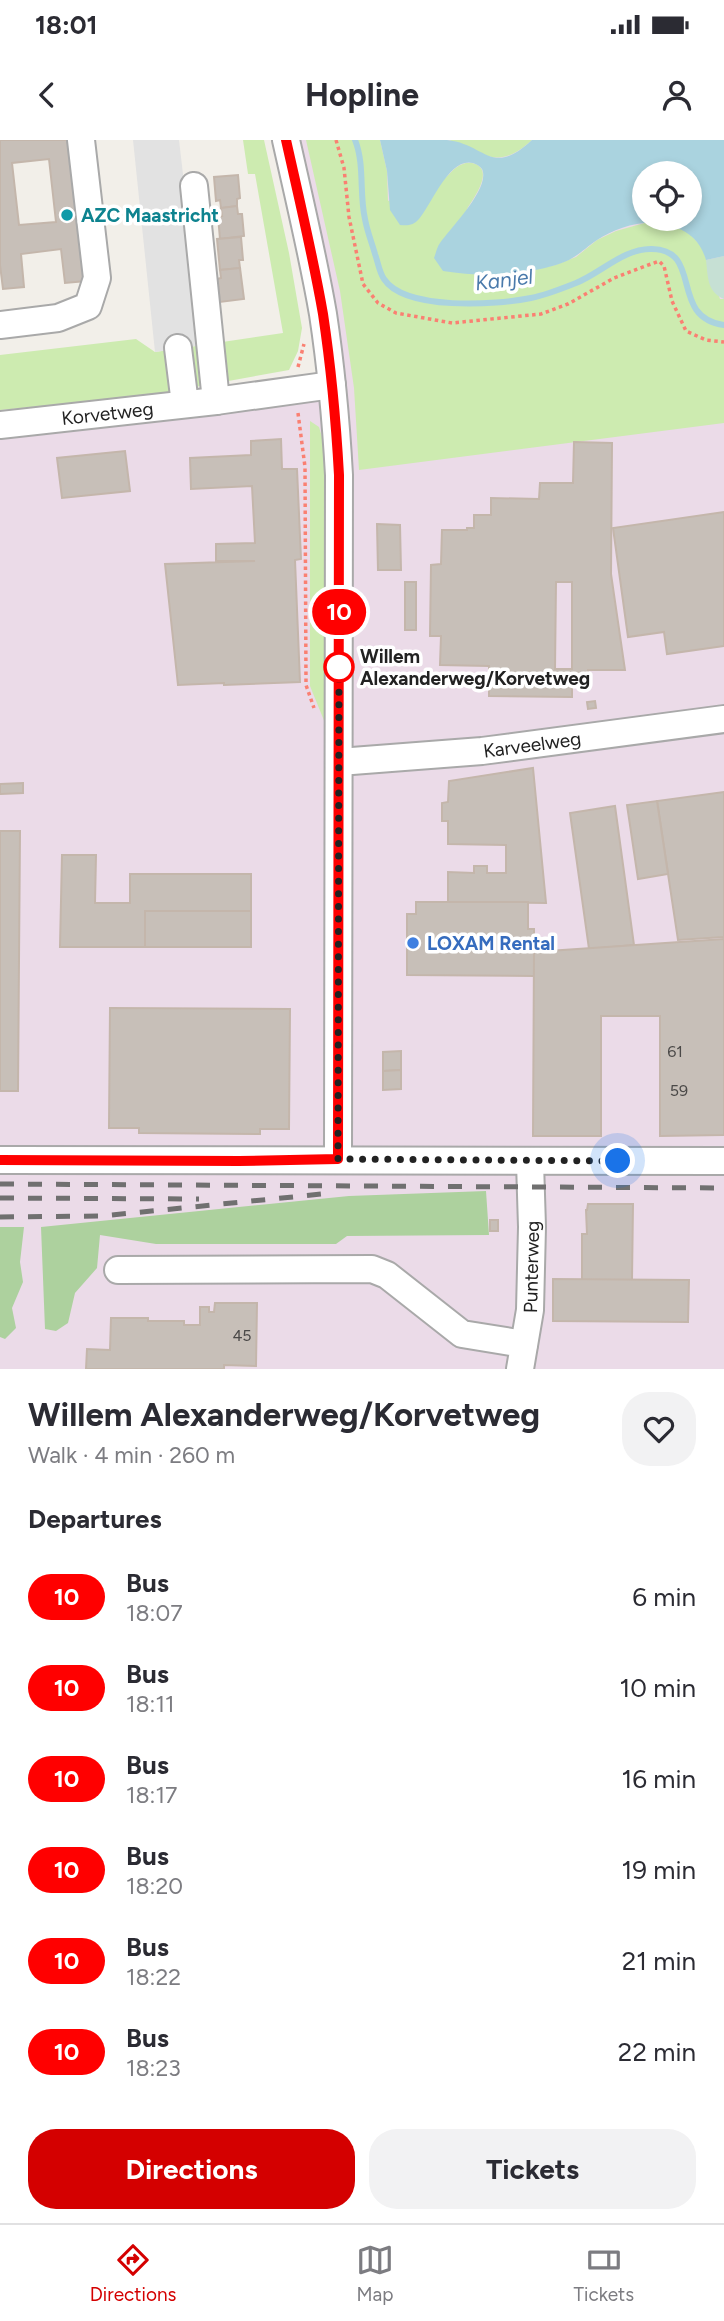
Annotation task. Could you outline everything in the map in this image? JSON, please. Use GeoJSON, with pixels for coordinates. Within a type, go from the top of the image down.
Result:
{"type":"FeatureCollection","features":[{"type":"Feature","properties":{"kind":"street"},"geometry":{"type":"LineString","coordinates":[[0,325],[58,318],[88,306],[97,278],[81,140]]}},
{"type":"Feature","properties":{"kind":"street"},"geometry":{"type":"LineString","coordinates":[[286,140],[323,315],[339,475],[338,1159]]}},
{"type":"Feature","properties":{"kind":"street"},"geometry":{"type":"LineString","coordinates":[[194,186],[216,401]]}},
{"type":"Feature","properties":{"kind":"street"},"geometry":{"type":"LineString","coordinates":[[178,348],[185,404]]}},
{"type":"Feature","properties":{"kind":"street","name":"Korvetweg"},"geometry":{"type":"LineString","coordinates":[[0,425],[332,385]]}},
{"type":"Feature","properties":{"kind":"street","name":"Karveelweg"},"geometry":{"type":"LineString","coordinates":[[339,762],[493,750],[724,719]]}},
{"type":"Feature","properties":{"kind":"street"},"geometry":{"type":"LineString","coordinates":[[0,1160],[724,1161]]}},
{"type":"Feature","properties":{"kind":"street","name":"Punterweg"},"geometry":{"type":"LineString","coordinates":[[522,1357],[530,1310],[530,1162]]}},
{"type":"Feature","properties":{"kind":"street"},"geometry":{"type":"LineString","coordinates":[[118,1269],[372,1269],[387,1275],[462,1334],[522,1357]]}},
{"type":"Feature","properties":{"kind":"path"},"geometry":{"type":"LineString","coordinates":[[336,140],[344,169],[349,217],[363,284],[378,303],[396,313],[452,323],[541,314],[568,304],[614,278],[659,261],[664,266],[672,301],[686,331],[706,340],[724,342]]}},
{"type":"Feature","properties":{"kind":"path"},"geometry":{"type":"LineString","coordinates":[[306,340],[297,370],[305,467],[306,685],[318,717]]}},
{"type":"Feature","properties":{"kind":"shaded area"},"geometry":{"type":"Polygon","coordinates":[[[133,140],[179,140],[203,345],[155,352],[133,140]]]}},
{"type":"Feature","properties":{"kind":"shaded area"},"geometry":{"type":"Polygon","coordinates":[[[300,140],[724,140],[724,1369],[0,1369],[0,427],[347,396],[323,240],[300,140]]]}},
{"type":"Feature","properties":{"kind":"green space"},"geometry":{"type":"Polygon","coordinates":[[[243,140],[264,140],[289,253],[302,328],[298,351],[289,370],[140,397],[0,410],[0,355],[136,339],[155,352],[283,333],[255,174],[248,174],[243,140]]]}},
{"type":"Feature","properties":{"kind":"green space"},"geometry":{"type":"Polygon","coordinates":[[[306,140],[380,140],[387,171],[388,201],[438,182],[462,164],[479,166],[483,177],[467,209],[512,275],[576,257],[597,240],[632,226],[632,231],[686,231],[702,247],[720,299],[724,299],[724,423],[359,470],[354,388],[340,291],[306,140]]]}},
{"type":"Feature","properties":{"kind":"green space"},"geometry":{"type":"Polygon","coordinates":[[[449,140],[532,140],[509,155],[491,157],[449,140]]]}},
{"type":"Feature","properties":{"kind":"green space"},"geometry":{"type":"Polygon","coordinates":[[[724,256],[724,299],[711,288],[706,260],[724,256]]]}},
{"type":"Feature","properties":{"kind":"green space"},"geometry":{"type":"Polygon","coordinates":[[[310,421],[319,427],[325,447],[325,723],[310,686],[310,421]]]}},
{"type":"Feature","properties":{"kind":"green space"},"geometry":{"type":"Polygon","coordinates":[[[486,1191],[489,1235],[347,1236],[336,1244],[156,1244],[100,1235],[97,1268],[75,1293],[68,1323],[56,1331],[45,1329],[41,1227],[349,1196],[486,1191]]]}},
{"type":"Feature","properties":{"kind":"green space"},"geometry":{"type":"Polygon","coordinates":[[[0,1227],[24,1227],[20,1262],[23,1282],[12,1308],[16,1328],[5,1339],[0,1337],[0,1227]]]}},
{"type":"Feature","properties":{"kind":"water"},"geometry":{"type":"Polygon","coordinates":[[[380,140],[447,140],[497,158],[507,157],[532,140],[724,140],[724,256],[706,260],[695,239],[684,231],[702,231],[702,161],[632,161],[632,226],[597,240],[569,260],[542,269],[471,274],[443,271],[434,258],[440,243],[468,208],[481,186],[482,169],[473,163],[464,163],[449,174],[413,224],[400,225],[390,210],[387,171],[380,140]]]}},
{"type":"Feature","properties":{"kind":"building","name":"AZC Maastricht"},"geometry":{"type":"Polygon","coordinates":[[[0,140],[68,140],[82,212],[77,217],[79,236],[82,236],[86,281],[65,283],[61,249],[21,254],[24,287],[3,289],[0,265],[0,140]],[[49,159],[12,163],[19,225],[56,222],[49,159]]]}},
{"type":"Feature","properties":{"kind":"building"},"geometry":{"type":"Polygon","coordinates":[[[238,175],[240,198],[237,199],[237,206],[221,208],[220,200],[216,201],[214,177],[238,175]]]}},
{"type":"Feature","properties":{"kind":"building"},"geometry":{"type":"Polygon","coordinates":[[[237,206],[238,214],[242,214],[244,236],[220,239],[218,216],[222,216],[221,208],[237,206]]]}},
{"type":"Feature","properties":{"kind":"building"},"geometry":{"type":"Polygon","coordinates":[[[241,237],[243,260],[239,260],[240,268],[220,270],[217,239],[241,237]]]}},
{"type":"Feature","properties":{"kind":"building"},"geometry":{"type":"Polygon","coordinates":[[[240,268],[244,299],[220,302],[217,279],[221,278],[220,270],[240,268]]]}},
{"type":"Feature","properties":{"kind":"building"},"geometry":{"type":"Polygon","coordinates":[[[281,439],[282,469],[297,469],[301,559],[295,560],[300,682],[178,685],[165,564],[255,561],[216,561],[216,544],[255,543],[252,486],[191,489],[190,458],[251,455],[251,441],[281,439]]]}},
{"type":"Feature","properties":{"kind":"building"},"geometry":{"type":"Polygon","coordinates":[[[574,442],[612,443],[611,574],[625,670],[588,670],[588,677],[572,677],[572,697],[489,696],[489,666],[440,665],[441,636],[430,636],[431,565],[441,564],[442,530],[474,528],[474,515],[491,515],[491,498],[539,499],[540,483],[573,483],[574,442]],[[556,582],[555,669],[572,669],[572,582],[556,582]]]}},
{"type":"Feature","properties":{"kind":"building"},"geometry":{"type":"Polygon","coordinates":[[[125,451],[130,491],[62,498],[57,458],[125,451]]]}},
{"type":"Feature","properties":{"kind":"building"},"geometry":{"type":"Polygon","coordinates":[[[724,512],[724,646],[667,654],[664,632],[628,637],[613,528],[724,512]]]}},
{"type":"Feature","properties":{"kind":"building"},"geometry":{"type":"Polygon","coordinates":[[[377,524],[400,525],[401,570],[378,570],[377,524]]]}},
{"type":"Feature","properties":{"kind":"building"},"geometry":{"type":"Polygon","coordinates":[[[405,582],[416,582],[416,630],[405,630],[405,582]]]}},
{"type":"Feature","properties":{"kind":"building"},"geometry":{"type":"Polygon","coordinates":[[[595,701],[596,708],[588,709],[587,702],[595,701]]]}},
{"type":"Feature","properties":{"kind":"building"},"geometry":{"type":"Polygon","coordinates":[[[533,768],[546,903],[448,902],[448,872],[474,873],[474,866],[487,866],[487,873],[506,873],[506,845],[448,844],[448,821],[442,821],[442,803],[448,802],[449,781],[533,768]]]}},
{"type":"Feature","properties":{"kind":"building"},"geometry":{"type":"Polygon","coordinates":[[[23,783],[23,793],[0,794],[0,784],[23,783]]]}},
{"type":"Feature","properties":{"kind":"building"},"geometry":{"type":"Polygon","coordinates":[[[724,792],[724,937],[678,940],[657,801],[724,792]]]}},
{"type":"Feature","properties":{"kind":"building"},"geometry":{"type":"Polygon","coordinates":[[[657,801],[668,874],[638,879],[627,805],[657,801]]]}},
{"type":"Feature","properties":{"kind":"building"},"geometry":{"type":"Polygon","coordinates":[[[615,806],[634,945],[589,949],[570,813],[615,806]]]}},
{"type":"Feature","properties":{"kind":"building"},"geometry":{"type":"Polygon","coordinates":[[[0,831],[20,831],[18,1091],[0,1091],[0,831]]]}},
{"type":"Feature","properties":{"kind":"building"},"geometry":{"type":"Polygon","coordinates":[[[62,855],[96,855],[95,903],[130,903],[130,874],[251,874],[251,911],[145,911],[145,947],[60,947],[62,855]]]}},
{"type":"Feature","properties":{"kind":"building"},"geometry":{"type":"Polygon","coordinates":[[[416,902],[528,902],[528,929],[534,929],[534,976],[407,975],[407,914],[416,914],[416,902]]]}},
{"type":"Feature","properties":{"kind":"building"},"geometry":{"type":"Polygon","coordinates":[[[145,911],[251,911],[251,947],[145,947],[145,911]]]}},
{"type":"Feature","properties":{"kind":"building"},"geometry":{"type":"Polygon","coordinates":[[[724,939],[724,1135],[660,1136],[660,1016],[601,1016],[601,1136],[533,1136],[534,952],[724,939]]]}},
{"type":"Feature","properties":{"kind":"building"},"geometry":{"type":"Polygon","coordinates":[[[110,1008],[290,1009],[289,1129],[260,1129],[260,1134],[139,1133],[139,1128],[109,1128],[110,1008]]]}},
{"type":"Feature","properties":{"kind":"building"},"geometry":{"type":"Polygon","coordinates":[[[401,1051],[401,1070],[383,1071],[383,1052],[401,1051]]]}},
{"type":"Feature","properties":{"kind":"building"},"geometry":{"type":"Polygon","coordinates":[[[401,1070],[401,1089],[383,1090],[383,1071],[401,1070]]]}},
{"type":"Feature","properties":{"kind":"building"},"geometry":{"type":"Polygon","coordinates":[[[588,1204],[633,1204],[632,1280],[582,1280],[582,1234],[587,1234],[588,1204]]]}},
{"type":"Feature","properties":{"kind":"building"},"geometry":{"type":"Polygon","coordinates":[[[490,1220],[498,1220],[498,1231],[490,1231],[490,1220]]]}},
{"type":"Feature","properties":{"kind":"building"},"geometry":{"type":"Polygon","coordinates":[[[553,1279],[689,1280],[688,1322],[553,1321],[553,1279]]]}},
{"type":"Feature","properties":{"kind":"building"},"geometry":{"type":"Polygon","coordinates":[[[215,1303],[257,1303],[256,1366],[224,1365],[224,1369],[86,1369],[87,1349],[110,1350],[111,1318],[148,1318],[148,1321],[184,1321],[184,1325],[200,1325],[200,1307],[209,1307],[209,1312],[214,1312],[215,1303]]]}},
{"type":"Feature","properties":{"kind":"waterway","name":"Kanjel"},"geometry":{"type":"LineString","coordinates":[[355,140],[360,159],[367,228],[381,273],[395,289],[431,301],[475,304],[515,301],[559,290],[585,279],[632,252],[652,249],[668,252],[677,260],[696,310],[707,319],[724,325]]}},
{"type":"Feature","properties":{"kind":"railway"},"geometry":{"type":"LineString","coordinates":[[0,1184],[724,1188]]}},
{"type":"Feature","properties":{"kind":"railway"},"geometry":{"type":"LineString","coordinates":[[0,1217],[102,1216],[322,1194]]}},
{"type":"Feature","properties":{"kind":"railway"},"geometry":{"type":"LineString","coordinates":[[0,1198],[199,1199]]}},
{"type":"Feature","properties":{"kind":"bus line","name":"10"},"geometry":{"type":"LineString","coordinates":[[0,1160],[338,1159],[339,475],[323,315],[286,140]]}},
{"type":"Feature","properties":{"kind":"place","name":"AZC Maastricht"},"geometry":{"type":"Point","coordinates":[67,215]}},
{"type":"Feature","properties":{"kind":"place","name":"Willem Alexanderweg/Korvetweg"},"geometry":{"type":"Point","coordinates":[339,667]}},
{"type":"Feature","properties":{"kind":"place","name":"LOXAM Rental"},"geometry":{"type":"Point","coordinates":[413,943]}},
{"type":"Feature","properties":{"kind":"route"},"geometry":{"type":"LineString","coordinates":[[339,667],[338,1159],[618,1161]]}}]}
